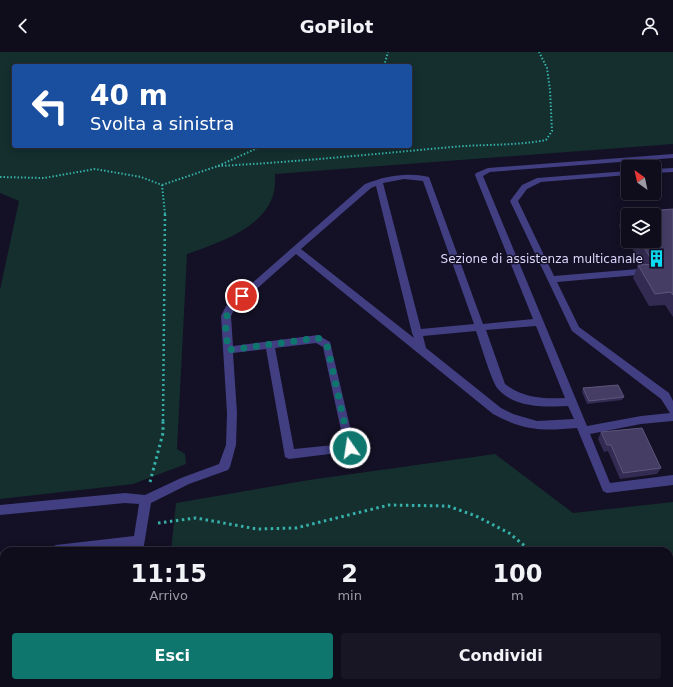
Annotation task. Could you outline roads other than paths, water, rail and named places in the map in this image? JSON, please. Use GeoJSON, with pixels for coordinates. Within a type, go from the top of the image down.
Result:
{"type":"FeatureCollection","features":[{"type":"Feature","properties":{"kind":"street"},"geometry":{"type":"LineString","coordinates":[[673,156],[488,170],[479,175],[607,488],[673,480]]}},
{"type":"Feature","properties":{"kind":"street"},"geometry":{"type":"LineString","coordinates":[[661,171],[672,171]]}},
{"type":"Feature","properties":{"kind":"street"},"geometry":{"type":"LineString","coordinates":[[621,174],[540,180],[528,184],[518,191],[514,200],[575,329],[665,396],[673,410]]}},
{"type":"Feature","properties":{"kind":"street"},"geometry":{"type":"LineString","coordinates":[[0,510],[125,498],[146,500],[185,481],[224,467],[231,445],[232,413],[226,316],[231,306],[368,186],[379,181],[417,176],[426,179],[501,386],[509,394],[539,403],[572,402]]}},
{"type":"Feature","properties":{"kind":"street"},"geometry":{"type":"LineString","coordinates":[[379,181],[420,349]]}},
{"type":"Feature","properties":{"kind":"street"},"geometry":{"type":"LineString","coordinates":[[296,249],[497,411],[516,422],[535,427],[582,427],[673,416]]}},
{"type":"Feature","properties":{"kind":"street"},"geometry":{"type":"LineString","coordinates":[[552,280],[638,272]]}},
{"type":"Feature","properties":{"kind":"street"},"geometry":{"type":"LineString","coordinates":[[417,333],[539,322]]}},
{"type":"Feature","properties":{"kind":"street"},"geometry":{"type":"LineString","coordinates":[[228,350],[318,338],[327,345],[350,448],[289,454],[270,345]]}},
{"type":"Feature","properties":{"kind":"street"},"geometry":{"type":"LineString","coordinates":[[122,547],[138,546],[146,500]]}},
{"type":"Feature","properties":{"kind":"place","name":"Sezione di assistenza multicanale"},"geometry":{"type":"Point","coordinates":[656,259]}}]}
